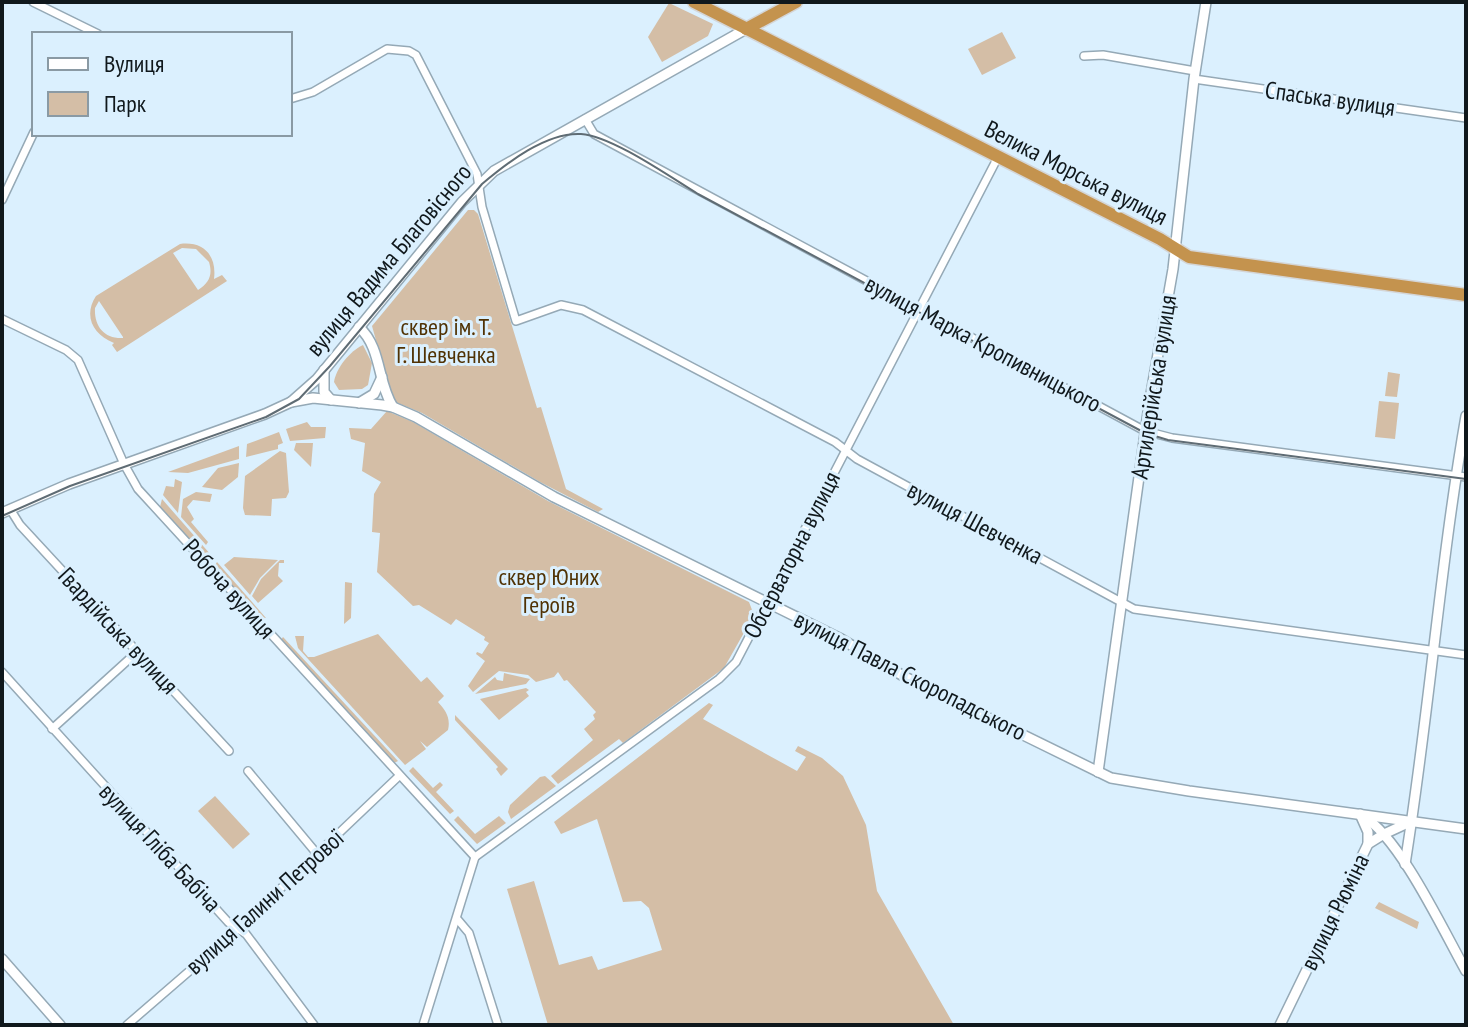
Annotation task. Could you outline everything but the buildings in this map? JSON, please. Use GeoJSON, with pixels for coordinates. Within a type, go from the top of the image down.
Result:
{"type":"FeatureCollection","features":[{"type":"Feature","properties":{"kind":"highway","name":"Велика Морська вулиця"},"geometry":{"type":"LineString","coordinates":[[694,2],[1189,257],[1466,295]]}},
{"type":"Feature","properties":{"kind":"highway","name":"вулиця Вадима Благовісного"},"geometry":{"type":"LineString","coordinates":[[746,29],[796,2]]}},
{"type":"Feature","properties":{"kind":"street"},"geometry":{"type":"LineString","coordinates":[[33,2],[81,30]]}},
{"type":"Feature","properties":{"kind":"street","name":"Артилерійська вулиця"},"geometry":{"type":"LineString","coordinates":[[1098,772],[1145,431],[1175,250],[1194,75],[1206,2]]}},
{"type":"Feature","properties":{"kind":"street","name":"вулиця Вадима Благовісного"},"geometry":{"type":"LineString","coordinates":[[6,511],[291,402],[324,370],[479,184],[513,158],[746,29]]}},
{"type":"Feature","properties":{"kind":"street"},"geometry":{"type":"LineString","coordinates":[[292,98],[313,92],[387,49],[409,51],[424,67],[473,165],[479,184]]}},
{"type":"Feature","properties":{"kind":"street","name":"Спаська вулиця"},"geometry":{"type":"LineString","coordinates":[[1084,56],[1103,55],[1194,75],[1466,118]]}},
{"type":"Feature","properties":{"kind":"street","name":"вулиця Марка Кропивницького"},"geometry":{"type":"LineString","coordinates":[[585,119],[594,134],[1145,431],[1172,438],[1461,477]]}},
{"type":"Feature","properties":{"kind":"street"},"geometry":{"type":"LineString","coordinates":[[2,200],[32,136]]}},
{"type":"Feature","properties":{"kind":"street","name":"Обсерваторна вулиця"},"geometry":{"type":"LineString","coordinates":[[475,857],[719,679],[736,662],[998,157]]}},
{"type":"Feature","properties":{"kind":"street","name":"вулиця Шевченка"},"geometry":{"type":"LineString","coordinates":[[479,184],[482,207],[516,321],[552,307],[573,306],[847,450],[857,459],[1141,611],[1466,655]]}},
{"type":"Feature","properties":{"kind":"street","name":"Робоча вулиця"},"geometry":{"type":"LineString","coordinates":[[2,319],[66,350],[78,360],[138,489],[475,857]]}},
{"type":"Feature","properties":{"kind":"street"},"geometry":{"type":"LineString","coordinates":[[359,327],[370,339],[386,394],[393,407]]}},
{"type":"Feature","properties":{"kind":"street"},"geometry":{"type":"LineString","coordinates":[[324,370],[324,392],[334,402]]}},
{"type":"Feature","properties":{"kind":"street"},"geometry":{"type":"LineString","coordinates":[[355,404],[374,394],[382,377]]}},
{"type":"Feature","properties":{"kind":"street","name":"вулиця Павла Скоропадського"},"geometry":{"type":"LineString","coordinates":[[291,402],[313,398],[393,407],[416,417],[554,497],[841,639],[905,677],[1121,782],[1466,829]]}},
{"type":"Feature","properties":{"kind":"street"},"geometry":{"type":"LineString","coordinates":[[1405,864],[1413,821],[1432,651],[1461,477],[1466,416]]}},
{"type":"Feature","properties":{"kind":"street","name":"Гвардійська вулиця"},"geometry":{"type":"LineString","coordinates":[[6,511],[229,751]]}},
{"type":"Feature","properties":{"kind":"street"},"geometry":{"type":"LineString","coordinates":[[52,729],[137,652]]}},
{"type":"Feature","properties":{"kind":"street","name":"вулиця Гліба Бабіча"},"geometry":{"type":"LineString","coordinates":[[2,672],[228,922],[246,934],[314,1025]]}},
{"type":"Feature","properties":{"kind":"street"},"geometry":{"type":"LineString","coordinates":[[248,771],[318,855]]}},
{"type":"Feature","properties":{"kind":"street","name":"вулиця Галини Петрової"},"geometry":{"type":"LineString","coordinates":[[127,1025],[238,929],[399,776]]}},
{"type":"Feature","properties":{"kind":"street"},"geometry":{"type":"LineString","coordinates":[[1360,814],[1384,834],[1405,864],[1466,971]]}},
{"type":"Feature","properties":{"kind":"street"},"geometry":{"type":"LineString","coordinates":[[1360,814],[1366,827],[1368,844]]}},
{"type":"Feature","properties":{"kind":"street","name":"вулиця Рюміна"},"geometry":{"type":"LineString","coordinates":[[1280,1025],[1368,844],[1413,821]]}},
{"type":"Feature","properties":{"kind":"street"},"geometry":{"type":"LineString","coordinates":[[423,1025],[475,857]]}},
{"type":"Feature","properties":{"kind":"street"},"geometry":{"type":"LineString","coordinates":[[458,920],[469,933],[498,1025]]}},
{"type":"Feature","properties":{"kind":"street"},"geometry":{"type":"LineString","coordinates":[[2,959],[60,1025]]}},
{"type":"Feature","properties":{"kind":"green space"},"geometry":{"type":"Polygon","coordinates":[[[669,3],[713,24],[708,36],[662,62],[648,37],[669,3]]]}},
{"type":"Feature","properties":{"kind":"green space"},"geometry":{"type":"Polygon","coordinates":[[[1002,32],[1016,58],[982,75],[968,49],[1002,32]]]}},
{"type":"Feature","properties":{"kind":"green space","name":"сквер ім. Т. Г. Шевченка"},"geometry":{"type":"Polygon","coordinates":[[[468,210],[478,214],[537,408],[541,407],[566,489],[603,509],[598,512],[422,413],[393,401],[372,326],[468,210]]]}},
{"type":"Feature","properties":{"kind":"green space"},"geometry":{"type":"Polygon","coordinates":[[[180,244],[202,248],[211,257],[214,279],[222,275],[227,281],[117,352],[112,345],[114,343],[100,335],[92,324],[90,311],[96,296],[180,244]],[[182,248],[173,253],[198,290],[209,278],[209,262],[196,249],[182,248]],[[99,301],[95,308],[98,326],[110,336],[123,338],[123,337],[99,301]]]}},
{"type":"Feature","properties":{"kind":"green space"},"geometry":{"type":"Polygon","coordinates":[[[363,345],[372,363],[368,385],[362,389],[339,390],[334,382],[338,371],[349,356],[363,345]]]}},
{"type":"Feature","properties":{"kind":"green space"},"geometry":{"type":"Polygon","coordinates":[[[1388,372],[1400,374],[1397,397],[1385,396],[1388,372]]]}},
{"type":"Feature","properties":{"kind":"green space"},"geometry":{"type":"Polygon","coordinates":[[[1379,401],[1399,403],[1395,439],[1375,437],[1379,401]]]}},
{"type":"Feature","properties":{"kind":"green space","name":"сквер Юних Героїв"},"geometry":{"type":"Polygon","coordinates":[[[387,411],[413,422],[548,501],[749,602],[754,615],[724,668],[623,743],[619,739],[558,784],[551,776],[593,740],[584,729],[595,719],[593,715],[596,712],[558,672],[554,677],[536,682],[528,675],[499,671],[473,692],[468,686],[485,661],[476,654],[482,654],[489,643],[484,640],[485,637],[456,619],[451,625],[419,605],[413,606],[377,572],[380,533],[372,532],[374,494],[381,482],[362,471],[365,443],[351,439],[349,428],[371,429],[387,411]]]}},
{"type":"Feature","properties":{"kind":"green space"},"geometry":{"type":"Polygon","coordinates":[[[307,422],[311,427],[326,427],[325,438],[290,441],[286,429],[307,422]]]}},
{"type":"Feature","properties":{"kind":"green space"},"geometry":{"type":"Polygon","coordinates":[[[279,432],[283,443],[278,445],[278,449],[246,457],[247,444],[279,432]]]}},
{"type":"Feature","properties":{"kind":"green space"},"geometry":{"type":"Polygon","coordinates":[[[296,443],[313,443],[311,467],[294,450],[296,443]]]}},
{"type":"Feature","properties":{"kind":"green space"},"geometry":{"type":"Polygon","coordinates":[[[239,446],[239,459],[188,473],[168,472],[239,446]]]}},
{"type":"Feature","properties":{"kind":"green space"},"geometry":{"type":"Polygon","coordinates":[[[280,451],[286,453],[289,492],[286,498],[272,499],[271,516],[245,515],[245,476],[280,451]]]}},
{"type":"Feature","properties":{"kind":"green space"},"geometry":{"type":"Polygon","coordinates":[[[239,463],[238,477],[222,490],[202,487],[218,468],[239,463]]]}},
{"type":"Feature","properties":{"kind":"green space"},"geometry":{"type":"Polygon","coordinates":[[[175,479],[182,482],[178,513],[163,495],[166,486],[174,487],[175,479]]]}},
{"type":"Feature","properties":{"kind":"green space"},"geometry":{"type":"Polygon","coordinates":[[[196,492],[212,494],[210,502],[193,500],[187,507],[194,519],[191,522],[208,542],[206,545],[181,517],[183,499],[196,492]]]}},
{"type":"Feature","properties":{"kind":"green space"},"geometry":{"type":"Polygon","coordinates":[[[162,499],[210,556],[205,556],[160,507],[162,499]]]}},
{"type":"Feature","properties":{"kind":"green space"},"geometry":{"type":"Polygon","coordinates":[[[234,557],[278,560],[260,578],[250,595],[224,565],[234,557]]]}},
{"type":"Feature","properties":{"kind":"green space"},"geometry":{"type":"Polygon","coordinates":[[[280,560],[284,563],[279,563],[278,576],[283,581],[258,603],[252,596],[261,579],[280,560]]]}},
{"type":"Feature","properties":{"kind":"green space"},"geometry":{"type":"Polygon","coordinates":[[[217,562],[266,618],[260,617],[214,567],[217,562]]]}},
{"type":"Feature","properties":{"kind":"green space"},"geometry":{"type":"Polygon","coordinates":[[[345,582],[352,583],[351,618],[344,624],[345,582]]]}},
{"type":"Feature","properties":{"kind":"green space"},"geometry":{"type":"Polygon","coordinates":[[[378,634],[421,682],[427,677],[444,696],[438,702],[448,718],[448,730],[427,747],[420,741],[426,749],[405,765],[298,648],[295,636],[304,636],[303,651],[308,657],[314,657],[378,634]]]}},
{"type":"Feature","properties":{"kind":"green space"},"geometry":{"type":"Polygon","coordinates":[[[283,637],[398,761],[394,763],[281,640],[283,637]]]}},
{"type":"Feature","properties":{"kind":"green space"},"geometry":{"type":"Polygon","coordinates":[[[504,673],[530,679],[526,684],[475,694],[495,677],[503,681],[504,673]]]}},
{"type":"Feature","properties":{"kind":"green space"},"geometry":{"type":"Polygon","coordinates":[[[526,688],[529,696],[499,720],[480,699],[526,688]]]}},
{"type":"Feature","properties":{"kind":"green space"},"geometry":{"type":"Polygon","coordinates":[[[709,703],[713,705],[703,719],[797,771],[806,757],[795,751],[798,746],[822,758],[843,776],[866,825],[877,891],[954,1025],[548,1025],[507,889],[534,881],[559,965],[592,956],[598,970],[662,950],[649,908],[641,901],[623,902],[597,819],[561,834],[554,822],[709,703]]]}},
{"type":"Feature","properties":{"kind":"green space"},"geometry":{"type":"Polygon","coordinates":[[[455,715],[508,769],[501,776],[496,769],[498,767],[455,720],[455,715]]]}},
{"type":"Feature","properties":{"kind":"green space"},"geometry":{"type":"Polygon","coordinates":[[[413,767],[433,788],[440,782],[443,785],[436,792],[454,811],[450,814],[409,771],[413,767]]]}},
{"type":"Feature","properties":{"kind":"green space"},"geometry":{"type":"Polygon","coordinates":[[[545,776],[556,786],[511,819],[508,812],[510,805],[540,777],[545,776]]]}},
{"type":"Feature","properties":{"kind":"green space"},"geometry":{"type":"Polygon","coordinates":[[[215,796],[250,834],[233,849],[198,811],[215,796]]]}},
{"type":"Feature","properties":{"kind":"green space"},"geometry":{"type":"Polygon","coordinates":[[[458,816],[475,834],[499,816],[506,823],[477,844],[454,820],[458,816]]]}},
{"type":"Feature","properties":{"kind":"green space"},"geometry":{"type":"Polygon","coordinates":[[[1379,902],[1419,922],[1417,929],[1375,908],[1379,902]]]}},
{"type":"Feature","properties":{"kind":"tram line"},"geometry":{"type":"LineString","coordinates":[[2,516],[70,486],[266,417],[299,399],[482,184],[515,158],[541,143],[581,134],[624,149],[698,194],[1145,433],[1168,440],[1466,479]]}}]}
